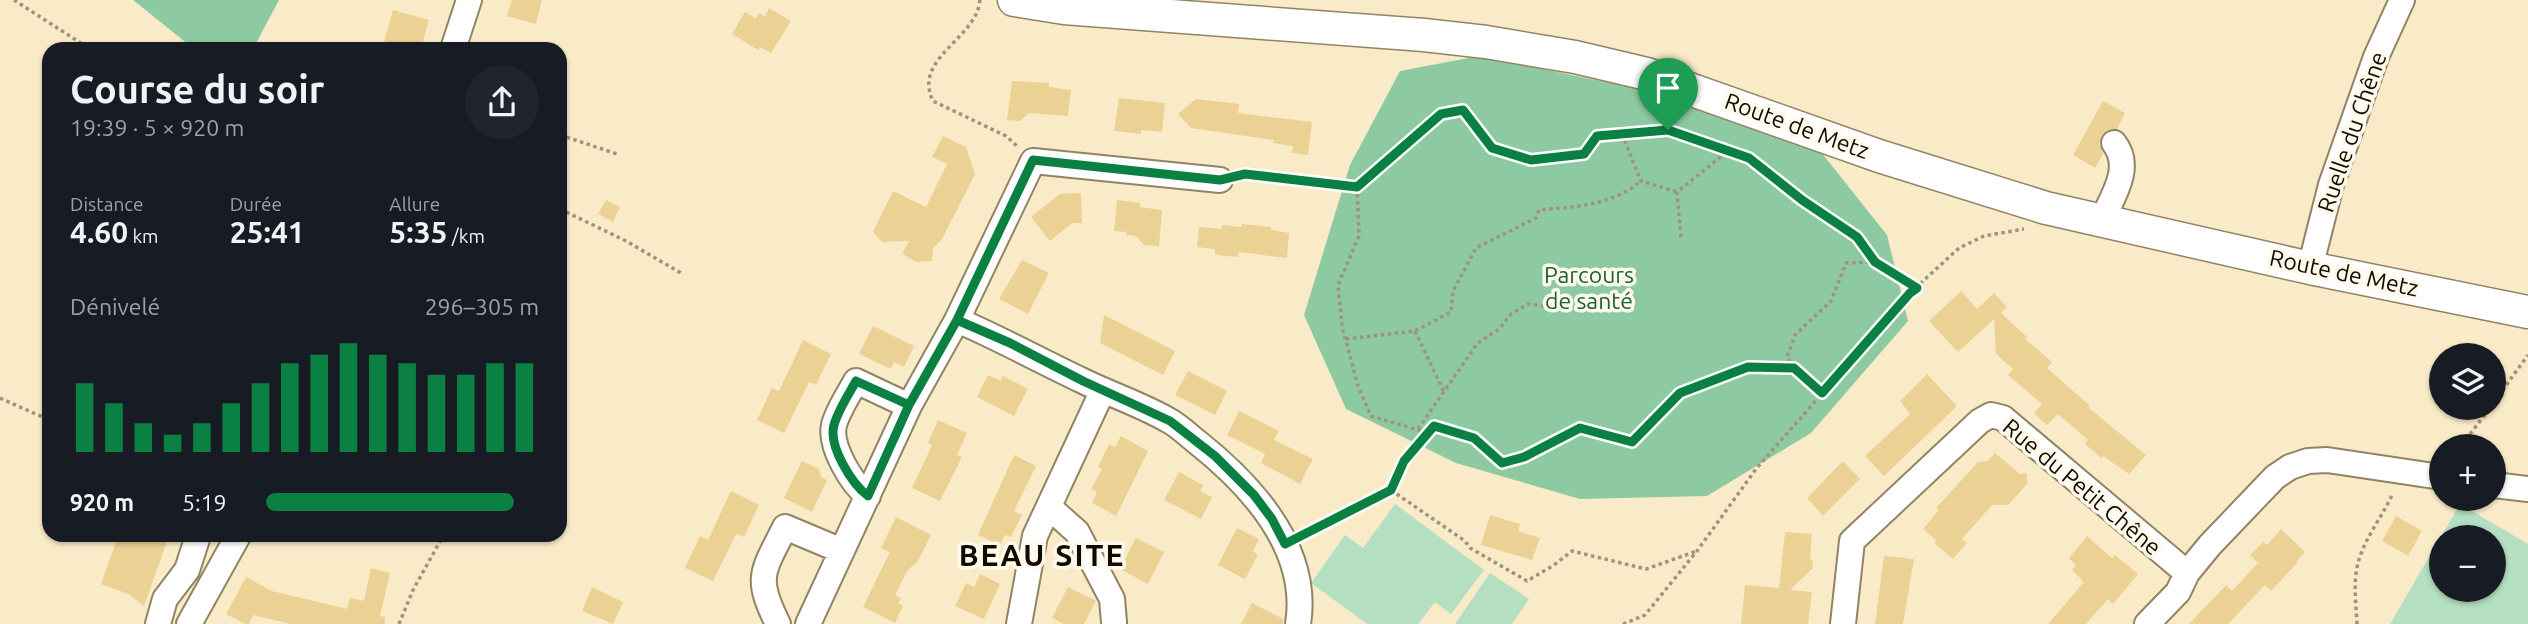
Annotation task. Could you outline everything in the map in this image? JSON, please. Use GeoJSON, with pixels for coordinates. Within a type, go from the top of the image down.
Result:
{"type":"FeatureCollection","features":[{"type":"Feature","properties":{"kind":"main road","name":"Route de Metz"},"geometry":{"type":"LineString","coordinates":[[1014,0],[1064,9],[1424,35],[1575,57],[1647,74],[1880,156],[2046,208],[2310,268],[2528,312]]}},
{"type":"Feature","properties":{"kind":"street"},"geometry":{"type":"LineString","coordinates":[[455,42],[469,0]]}},
{"type":"Feature","properties":{"kind":"street","name":"Ruelle du Chêne"},"geometry":{"type":"LineString","coordinates":[[2310,268],[2330,186],[2376,57],[2402,0]]}},
{"type":"Feature","properties":{"kind":"street"},"geometry":{"type":"LineString","coordinates":[[2102,220],[2124,166],[2121,152],[2114,143]]}},
{"type":"Feature","properties":{"kind":"street"},"geometry":{"type":"LineString","coordinates":[[808,624],[909,405],[957,320],[1033,160],[1220,180]]}},
{"type":"Feature","properties":{"kind":"street"},"geometry":{"type":"LineString","coordinates":[[957,320],[1170,421],[1215,456],[1254,495],[1272,519],[1285,544],[1298,590],[1298,624]]}},
{"type":"Feature","properties":{"kind":"street"},"geometry":{"type":"LineString","coordinates":[[868,496],[856,487],[849,475],[837,449],[833,427],[856,381],[909,405]]}},
{"type":"Feature","properties":{"kind":"street"},"geometry":{"type":"LineString","coordinates":[[1019,624],[1035,536],[1103,390]]}},
{"type":"Feature","properties":{"kind":"street","name":"Rue du Petit Chêne"},"geometry":{"type":"LineString","coordinates":[[1843,624],[1852,541],[1979,421],[1991,415],[2003,418],[2188,573]]}},
{"type":"Feature","properties":{"kind":"street"},"geometry":{"type":"LineString","coordinates":[[2147,624],[2178,592],[2188,573],[2219,535],[2275,477],[2290,467],[2308,461],[2327,460],[2429,475]]}},
{"type":"Feature","properties":{"kind":"street"},"geometry":{"type":"LineString","coordinates":[[2506,486],[2528,489]]}},
{"type":"Feature","properties":{"kind":"street"},"geometry":{"type":"LineString","coordinates":[[1049,507],[1077,533],[1112,598],[1114,622]]}},
{"type":"Feature","properties":{"kind":"street"},"geometry":{"type":"LineString","coordinates":[[778,624],[765,597],[763,572],[785,527],[842,551]]}},
{"type":"Feature","properties":{"kind":"street"},"geometry":{"type":"LineString","coordinates":[[158,624],[165,599],[187,570],[196,542]]}},
{"type":"Feature","properties":{"kind":"street"},"geometry":{"type":"LineString","coordinates":[[189,624],[235,542]]}},
{"type":"Feature","properties":{"kind":"path"},"geometry":{"type":"LineString","coordinates":[[14,0],[79,42]]}},
{"type":"Feature","properties":{"kind":"path"},"geometry":{"type":"LineString","coordinates":[[980,0],[976,16],[929,72],[927,89],[933,101],[1006,136],[1033,160]]}},
{"type":"Feature","properties":{"kind":"path"},"geometry":{"type":"LineString","coordinates":[[1220,180],[1245,174],[1357,187],[1441,114],[1463,110],[1492,148],[1531,160],[1584,154],[1597,136],[1668,130],[1749,158],[1802,200],[1857,237],[1875,262],[1917,288]]}},
{"type":"Feature","properties":{"kind":"path"},"geometry":{"type":"LineString","coordinates":[[1622,134],[1641,181]]}},
{"type":"Feature","properties":{"kind":"path"},"geometry":{"type":"LineString","coordinates":[[567,137],[617,154]]}},
{"type":"Feature","properties":{"kind":"path"},"geometry":{"type":"LineString","coordinates":[[1677,192],[1728,151]]}},
{"type":"Feature","properties":{"kind":"path"},"geometry":{"type":"LineString","coordinates":[[1641,181],[1677,192]]}},
{"type":"Feature","properties":{"kind":"path"},"geometry":{"type":"LineString","coordinates":[[1346,339],[1415,331],[1451,312],[1453,290],[1476,248],[1536,218],[1539,210],[1583,207],[1628,192],[1641,181]]}},
{"type":"Feature","properties":{"kind":"path"},"geometry":{"type":"LineString","coordinates":[[1357,187],[1359,236],[1338,285],[1346,339],[1358,386],[1371,416],[1428,433]]}},
{"type":"Feature","properties":{"kind":"path"},"geometry":{"type":"LineString","coordinates":[[1677,192],[1681,237]]}},
{"type":"Feature","properties":{"kind":"path"},"geometry":{"type":"LineString","coordinates":[[1623,624],[1645,615],[1697,551],[1756,469],[1910,293],[1959,248],[1984,236],[2031,228],[2046,208]]}},
{"type":"Feature","properties":{"kind":"path"},"geometry":{"type":"LineString","coordinates":[[567,212],[626,241],[681,273]]}},
{"type":"Feature","properties":{"kind":"path"},"geometry":{"type":"LineString","coordinates":[[1822,393],[1794,368],[1787,357],[1795,335],[1831,301],[1846,263],[1875,262]]}},
{"type":"Feature","properties":{"kind":"path"},"geometry":{"type":"LineString","coordinates":[[1418,429],[1476,344],[1499,329],[1511,314],[1528,304],[1558,308],[1580,300]]}},
{"type":"Feature","properties":{"kind":"path"},"geometry":{"type":"LineString","coordinates":[[1415,331],[1444,392]]}},
{"type":"Feature","properties":{"kind":"path"},"geometry":{"type":"LineString","coordinates":[[2506,385],[2528,355]]}},
{"type":"Feature","properties":{"kind":"path"},"geometry":{"type":"LineString","coordinates":[[1285,544],[1391,490],[1404,461],[1434,426],[1474,438],[1502,463],[1524,457],[1580,428],[1632,442],[1680,393],[1748,367],[1794,368]]}},
{"type":"Feature","properties":{"kind":"path"},"geometry":{"type":"LineString","coordinates":[[0,398],[42,416]]}},
{"type":"Feature","properties":{"kind":"path"},"geometry":{"type":"LineString","coordinates":[[2470,434],[2481,420]]}},
{"type":"Feature","properties":{"kind":"path"},"geometry":{"type":"LineString","coordinates":[[2357,624],[2355,581],[2358,563],[2392,495],[2400,471]]}},
{"type":"Feature","properties":{"kind":"path"},"geometry":{"type":"LineString","coordinates":[[1391,490],[1465,541],[1471,548],[1527,581],[1572,551],[1646,569],[1697,551]]}},
{"type":"Feature","properties":{"kind":"path"},"geometry":{"type":"LineString","coordinates":[[399,624],[413,590],[440,542]]}},
{"type":"Feature","properties":{"kind":"green space"},"geometry":{"type":"Polygon","coordinates":[[[133,0],[279,0],[257,42],[185,42],[133,0]]]}},
{"type":"Feature","properties":{"kind":"green space","name":"Parcours de santé"},"geometry":{"type":"Polygon","coordinates":[[[1479,56],[1630,87],[1813,142],[1887,235],[1908,321],[1811,433],[1707,496],[1580,499],[1456,463],[1346,409],[1304,315],[1350,165],[1400,71],[1479,56]]]}},
{"type":"Feature","properties":{"kind":"green space"},"geometry":{"type":"Polygon","coordinates":[[[1395,504],[1484,570],[1451,614],[1435,602],[1418,624],[1367,624],[1311,583],[1345,535],[1363,548],[1395,504]]]}},
{"type":"Feature","properties":{"kind":"green space"},"geometry":{"type":"Polygon","coordinates":[[[2456,511],[2472,511],[2496,525],[2448,525],[2456,511]]]}},
{"type":"Feature","properties":{"kind":"green space"},"geometry":{"type":"Polygon","coordinates":[[[2506,531],[2528,544],[2528,624],[2390,624],[2429,557],[2429,602],[2506,602],[2506,531]]]}},
{"type":"Feature","properties":{"kind":"green space"},"geometry":{"type":"Polygon","coordinates":[[[1490,573],[1529,599],[1512,624],[1455,624],[1490,573]]]}},
{"type":"Feature","properties":{"kind":"building"},"geometry":{"type":"Polygon","coordinates":[[[512,0],[542,0],[536,24],[507,16],[512,0]]]}},
{"type":"Feature","properties":{"kind":"building"},"geometry":{"type":"Polygon","coordinates":[[[769,8],[791,21],[771,53],[760,47],[758,50],[732,34],[745,12],[756,19],[759,13],[765,17],[769,8]]]}},
{"type":"Feature","properties":{"kind":"building"},"geometry":{"type":"Polygon","coordinates":[[[393,10],[429,20],[423,42],[384,41],[393,10]]]}},
{"type":"Feature","properties":{"kind":"building"},"geometry":{"type":"Polygon","coordinates":[[[1012,81],[1049,83],[1049,87],[1071,90],[1068,116],[1029,113],[1020,121],[1007,120],[1012,81]]]}},
{"type":"Feature","properties":{"kind":"building"},"geometry":{"type":"Polygon","coordinates":[[[1119,98],[1165,103],[1162,132],[1141,130],[1141,134],[1114,131],[1119,98]]]}},
{"type":"Feature","properties":{"kind":"building"},"geometry":{"type":"Polygon","coordinates":[[[1196,99],[1239,104],[1238,113],[1312,122],[1308,155],[1292,153],[1293,146],[1273,143],[1274,140],[1191,128],[1178,114],[1196,99]]]}},
{"type":"Feature","properties":{"kind":"building"},"geometry":{"type":"Polygon","coordinates":[[[2103,101],[2125,113],[2117,129],[2107,130],[2101,136],[2099,144],[2103,154],[2095,168],[2073,155],[2103,101]]]}},
{"type":"Feature","properties":{"kind":"building"},"geometry":{"type":"Polygon","coordinates":[[[943,136],[966,147],[975,174],[942,239],[933,248],[932,261],[917,262],[902,254],[909,241],[882,242],[873,232],[893,191],[926,207],[947,164],[932,157],[943,136]]]}},
{"type":"Feature","properties":{"kind":"building"},"geometry":{"type":"Polygon","coordinates":[[[1081,193],[1082,223],[1072,223],[1050,241],[1031,217],[1060,194],[1081,193]]]}},
{"type":"Feature","properties":{"kind":"building"},"geometry":{"type":"Polygon","coordinates":[[[606,200],[620,207],[613,222],[598,214],[606,200]]]}},
{"type":"Feature","properties":{"kind":"building"},"geometry":{"type":"Polygon","coordinates":[[[1117,200],[1162,210],[1159,246],[1144,245],[1136,236],[1114,231],[1117,200]]]}},
{"type":"Feature","properties":{"kind":"building"},"geometry":{"type":"Polygon","coordinates":[[[1242,224],[1271,227],[1271,230],[1289,233],[1287,258],[1239,252],[1238,257],[1224,256],[1215,254],[1215,249],[1197,247],[1199,227],[1222,229],[1222,225],[1242,227],[1242,224]]]}},
{"type":"Feature","properties":{"kind":"building"},"geometry":{"type":"Polygon","coordinates":[[[1022,260],[1049,273],[1028,314],[999,299],[1022,260]]]}},
{"type":"Feature","properties":{"kind":"building"},"geometry":{"type":"Polygon","coordinates":[[[1961,291],[1977,309],[1994,293],[2007,307],[2001,313],[2052,362],[2047,368],[2090,406],[2089,408],[2146,455],[2129,474],[2103,456],[2101,458],[2085,444],[2088,440],[2058,414],[2047,425],[2034,413],[2042,404],[2008,375],[2013,369],[1996,354],[1994,319],[1958,352],[1929,321],[1961,291]]]}},
{"type":"Feature","properties":{"kind":"building"},"geometry":{"type":"Polygon","coordinates":[[[1104,315],[1175,351],[1163,375],[1100,343],[1104,315]]]}},
{"type":"Feature","properties":{"kind":"building"},"geometry":{"type":"Polygon","coordinates":[[[873,326],[914,346],[904,367],[894,362],[891,369],[859,354],[873,326]]]}},
{"type":"Feature","properties":{"kind":"building"},"geometry":{"type":"Polygon","coordinates":[[[803,340],[831,354],[816,385],[809,382],[784,433],[757,420],[772,388],[779,391],[803,340]]]}},
{"type":"Feature","properties":{"kind":"building"},"geometry":{"type":"Polygon","coordinates":[[[1188,371],[1227,391],[1215,415],[1175,395],[1188,371]]]}},
{"type":"Feature","properties":{"kind":"building"},"geometry":{"type":"Polygon","coordinates":[[[1927,374],[1957,406],[1884,476],[1865,456],[1910,414],[1900,401],[1927,374]]]}},
{"type":"Feature","properties":{"kind":"building"},"geometry":{"type":"Polygon","coordinates":[[[988,375],[1001,381],[1003,376],[1028,389],[1014,416],[977,397],[988,375]]]}},
{"type":"Feature","properties":{"kind":"building"},"geometry":{"type":"Polygon","coordinates":[[[1239,411],[1279,431],[1274,440],[1313,459],[1300,484],[1261,463],[1265,454],[1227,435],[1239,411]]]}},
{"type":"Feature","properties":{"kind":"building"},"geometry":{"type":"Polygon","coordinates":[[[938,420],[967,433],[957,455],[962,457],[940,501],[912,488],[932,445],[928,443],[938,420]]]}},
{"type":"Feature","properties":{"kind":"building"},"geometry":{"type":"Polygon","coordinates":[[[1121,436],[1148,451],[1116,516],[1092,503],[1097,492],[1091,489],[1102,469],[1098,467],[1109,444],[1115,447],[1121,436]]]}},
{"type":"Feature","properties":{"kind":"building"},"geometry":{"type":"Polygon","coordinates":[[[1995,453],[2020,474],[2027,473],[2027,484],[2008,505],[1992,505],[1962,539],[1967,543],[1953,559],[1934,543],[1937,541],[1923,529],[1939,510],[1936,508],[1978,462],[1988,461],[1995,453]]]}},
{"type":"Feature","properties":{"kind":"building"},"geometry":{"type":"Polygon","coordinates":[[[1014,455],[1036,466],[1014,511],[1022,515],[1011,537],[1005,535],[1000,545],[978,535],[1014,455]]]}},
{"type":"Feature","properties":{"kind":"building"},"geometry":{"type":"Polygon","coordinates":[[[802,461],[819,469],[821,477],[827,480],[812,512],[784,498],[802,461]]]}},
{"type":"Feature","properties":{"kind":"building"},"geometry":{"type":"Polygon","coordinates":[[[1843,461],[1860,479],[1823,516],[1807,498],[1843,461]]]}},
{"type":"Feature","properties":{"kind":"building"},"geometry":{"type":"Polygon","coordinates":[[[1179,472],[1203,485],[1200,491],[1212,497],[1201,519],[1164,500],[1179,472]]]}},
{"type":"Feature","properties":{"kind":"building"},"geometry":{"type":"Polygon","coordinates":[[[731,491],[759,505],[744,537],[736,534],[713,581],[685,568],[700,536],[708,540],[731,491]]]}},
{"type":"Feature","properties":{"kind":"building"},"geometry":{"type":"Polygon","coordinates":[[[1490,515],[1520,524],[1518,531],[1540,538],[1532,560],[1481,545],[1490,515]]]}},
{"type":"Feature","properties":{"kind":"building"},"geometry":{"type":"Polygon","coordinates":[[[2396,516],[2422,531],[2408,556],[2382,541],[2396,516]]]}},
{"type":"Feature","properties":{"kind":"building"},"geometry":{"type":"Polygon","coordinates":[[[896,517],[931,535],[918,561],[907,571],[895,595],[901,598],[898,603],[903,606],[895,623],[863,607],[890,552],[881,548],[896,517]]]}},
{"type":"Feature","properties":{"kind":"building"},"geometry":{"type":"Polygon","coordinates":[[[1237,528],[1259,539],[1253,551],[1258,555],[1245,579],[1218,565],[1237,528]]]}},
{"type":"Feature","properties":{"kind":"building"},"geometry":{"type":"Polygon","coordinates":[[[2281,529],[2305,552],[2271,591],[2265,585],[2228,624],[2189,624],[2226,585],[2232,591],[2258,563],[2250,555],[2263,542],[2267,545],[2281,529]]]}},
{"type":"Feature","properties":{"kind":"building"},"geometry":{"type":"Polygon","coordinates":[[[1785,532],[1812,534],[1812,569],[1790,590],[1812,592],[1808,624],[1741,624],[1745,585],[1779,588],[1785,532]]]}},
{"type":"Feature","properties":{"kind":"building"},"geometry":{"type":"Polygon","coordinates":[[[2087,536],[2112,558],[2115,555],[2138,574],[2113,604],[2108,599],[2086,624],[2048,624],[2084,582],[2072,570],[2076,565],[2069,558],[2087,536]]]}},
{"type":"Feature","properties":{"kind":"building"},"geometry":{"type":"Polygon","coordinates":[[[1136,538],[1164,552],[1148,584],[1120,569],[1136,538]]]}},
{"type":"Feature","properties":{"kind":"building"},"geometry":{"type":"Polygon","coordinates":[[[116,542],[167,542],[144,606],[128,594],[101,584],[116,542]]]}},
{"type":"Feature","properties":{"kind":"building"},"geometry":{"type":"Polygon","coordinates":[[[1884,556],[1914,559],[1903,624],[1875,624],[1884,556]]]}},
{"type":"Feature","properties":{"kind":"building"},"geometry":{"type":"Polygon","coordinates":[[[371,568],[390,573],[380,616],[385,617],[385,624],[291,624],[253,615],[249,624],[245,624],[226,614],[246,577],[272,591],[347,609],[350,598],[364,601],[371,568]]]}},
{"type":"Feature","properties":{"kind":"building"},"geometry":{"type":"Polygon","coordinates":[[[980,574],[1000,584],[984,619],[955,606],[966,583],[974,587],[980,574]]]}},
{"type":"Feature","properties":{"kind":"building"},"geometry":{"type":"Polygon","coordinates":[[[592,587],[623,602],[613,624],[582,611],[592,587]]]}},
{"type":"Feature","properties":{"kind":"building"},"geometry":{"type":"Polygon","coordinates":[[[1068,587],[1096,601],[1084,624],[1064,624],[1052,618],[1068,587]]]}},
{"type":"Feature","properties":{"kind":"building"},"geometry":{"type":"Polygon","coordinates":[[[1252,603],[1283,619],[1283,624],[1241,624],[1252,603]]]}},
{"type":"Feature","properties":{"kind":"district","name":"BEAU SITE"},"geometry":{"type":"Point","coordinates":[1042,556]}},
{"type":"Feature","properties":{"kind":"route"},"geometry":{"type":"LineString","coordinates":[[1668,130],[1597,136],[1584,154],[1531,160],[1492,148],[1463,110],[1441,114],[1357,187],[1245,174],[1220,180],[1033,160],[957,320],[909,405],[868,496],[856,487],[837,449],[833,427],[856,381],[909,405],[957,320],[1170,421],[1215,456],[1254,495],[1272,519],[1285,544],[1391,490],[1404,461],[1434,426],[1474,438],[1502,463],[1524,457],[1580,428],[1632,442],[1680,393],[1748,367],[1794,368],[1822,393],[1917,288],[1875,262],[1857,237],[1802,200],[1749,158],[1668,130]]}}]}
